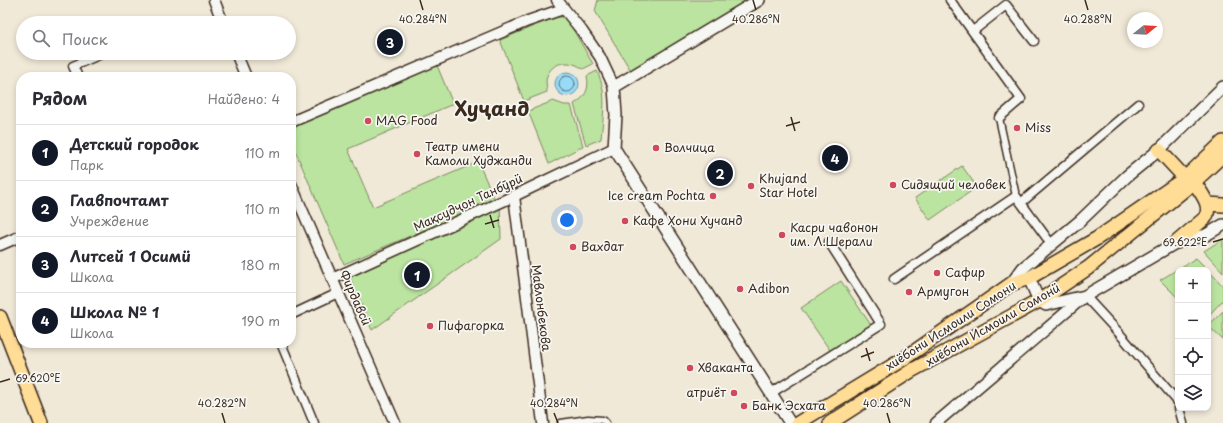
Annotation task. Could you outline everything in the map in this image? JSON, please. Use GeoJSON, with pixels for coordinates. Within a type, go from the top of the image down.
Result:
{"type":"FeatureCollection","features":[{"type":"Feature","properties":{"kind":"main road"},"geometry":{"type":"LineString","coordinates":[[759,0],[614,87],[616,115],[614,148],[790,423]]}},
{"type":"Feature","properties":{"kind":"main road"},"geometry":{"type":"LineString","coordinates":[[1011,284],[1023,268],[1080,221],[1127,176],[1159,150],[1223,87]]}},
{"type":"Feature","properties":{"kind":"main road"},"geometry":{"type":"LineString","coordinates":[[1190,180],[1223,142]]}},
{"type":"Feature","properties":{"kind":"main road"},"geometry":{"type":"LineString","coordinates":[[1029,278],[1039,301],[1046,305],[1085,296],[1177,242],[1206,218],[1208,215],[1208,204],[1190,180],[1159,150]]}},
{"type":"Feature","properties":{"kind":"main road","name":"хиёбони Исмоили Сомонӣ"},"geometry":{"type":"LineString","coordinates":[[830,423],[911,371],[1039,301],[1088,268],[1190,180],[1223,155]]}},
{"type":"Feature","properties":{"kind":"main road","name":"хиёбони Исмоили Сомони"},"geometry":{"type":"LineString","coordinates":[[798,423],[905,358],[1011,284],[1029,278],[1096,239],[1190,180]]}},
{"type":"Feature","properties":{"kind":"main road"},"geometry":{"type":"LineString","coordinates":[[1208,204],[1223,205]]}},
{"type":"Feature","properties":{"kind":"main road"},"geometry":{"type":"LineString","coordinates":[[1177,242],[1206,235],[1223,225]]}},
{"type":"Feature","properties":{"kind":"main road"},"geometry":{"type":"LineString","coordinates":[[0,317],[41,423]]}},
{"type":"Feature","properties":{"kind":"main road"},"geometry":{"type":"LineString","coordinates":[[0,340],[32,423]]}},
{"type":"Feature","properties":{"kind":"street"},"geometry":{"type":"LineString","coordinates":[[214,0],[220,16]]}},
{"type":"Feature","properties":{"kind":"street"},"geometry":{"type":"LineString","coordinates":[[557,0],[582,31],[600,57],[614,87]]}},
{"type":"Feature","properties":{"kind":"street"},"geometry":{"type":"LineString","coordinates":[[950,0],[1021,99],[999,118],[1019,199],[1052,244]]}},
{"type":"Feature","properties":{"kind":"street"},"geometry":{"type":"LineString","coordinates":[[973,31],[1006,5],[1034,41]]}},
{"type":"Feature","properties":{"kind":"street"},"geometry":{"type":"LineString","coordinates":[[296,120],[528,20],[563,9]]}},
{"type":"Feature","properties":{"kind":"street"},"geometry":{"type":"LineString","coordinates":[[76,72],[73,66],[87,60]]}},
{"type":"Feature","properties":{"kind":"street"},"geometry":{"type":"LineString","coordinates":[[239,60],[244,72]]}},
{"type":"Feature","properties":{"kind":"street"},"geometry":{"type":"LineString","coordinates":[[894,279],[1019,199],[1138,104]]}},
{"type":"Feature","properties":{"kind":"street","name":"Мақсудҷон Танбӯрӣ"},"geometry":{"type":"LineString","coordinates":[[332,279],[514,196],[614,148]]}},
{"type":"Feature","properties":{"kind":"street","name":"Фирдавсӣ"},"geometry":{"type":"LineString","coordinates":[[296,196],[395,423]]}},
{"type":"Feature","properties":{"kind":"street","name":"Мавлонбекова"},"geometry":{"type":"LineString","coordinates":[[514,196],[543,423]]}},
{"type":"Feature","properties":{"kind":"street"},"geometry":{"type":"LineString","coordinates":[[0,245],[16,238]]}},
{"type":"Feature","properties":{"kind":"street"},"geometry":{"type":"LineString","coordinates":[[772,393],[881,324],[829,242]]}},
{"type":"Feature","properties":{"kind":"street"},"geometry":{"type":"LineString","coordinates":[[296,313],[338,293]]}},
{"type":"Feature","properties":{"kind":"street"},"geometry":{"type":"LineString","coordinates":[[936,423],[1085,296],[1175,398]]}},
{"type":"Feature","properties":{"kind":"street"},"geometry":{"type":"LineString","coordinates":[[283,348],[314,423]]}},
{"type":"Feature","properties":{"kind":"street"},"geometry":{"type":"LineString","coordinates":[[1180,411],[1183,423]]}},
{"type":"Feature","properties":{"kind":"street"},"geometry":{"type":"LineString","coordinates":[[561,423],[588,419],[603,420],[606,423]]}},
{"type":"Feature","properties":{"kind":"green space"},"geometry":{"type":"Polygon","coordinates":[[[598,0],[747,0],[631,71],[595,11],[598,0]]]}},
{"type":"Feature","properties":{"kind":"green space"},"geometry":{"type":"Polygon","coordinates":[[[556,17],[564,17],[567,19],[593,64],[583,69],[574,64],[558,64],[547,76],[547,92],[524,101],[500,40],[556,17]]]}},
{"type":"Feature","properties":{"kind":"green space"},"geometry":{"type":"Polygon","coordinates":[[[436,63],[453,104],[348,149],[373,207],[478,162],[495,200],[344,264],[296,153],[296,124],[436,63]]]}},
{"type":"Feature","properties":{"kind":"green space"},"geometry":{"type":"Polygon","coordinates":[[[597,71],[604,96],[601,139],[586,145],[574,104],[586,93],[588,85],[587,76],[597,71]]]}},
{"type":"Feature","properties":{"kind":"green space"},"geometry":{"type":"Polygon","coordinates":[[[553,101],[564,105],[571,105],[583,146],[549,164],[528,111],[553,101]]]}},
{"type":"Feature","properties":{"kind":"green space"},"geometry":{"type":"Polygon","coordinates":[[[962,166],[977,187],[930,220],[915,198],[962,166]]]}},
{"type":"Feature","properties":{"kind":"green space"},"geometry":{"type":"Polygon","coordinates":[[[500,203],[501,239],[372,330],[347,271],[500,203]]]}},
{"type":"Feature","properties":{"kind":"green space"},"geometry":{"type":"Polygon","coordinates":[[[1223,239],[1223,272],[1204,251],[1223,239]]]}},
{"type":"Feature","properties":{"kind":"green space"},"geometry":{"type":"Polygon","coordinates":[[[1196,258],[1205,267],[1181,267],[1196,258]]]}},
{"type":"Feature","properties":{"kind":"green space"},"geometry":{"type":"Polygon","coordinates":[[[1175,271],[1175,295],[1160,280],[1175,271]]]}},
{"type":"Feature","properties":{"kind":"green space"},"geometry":{"type":"Polygon","coordinates":[[[1211,273],[1223,286],[1223,300],[1211,313],[1211,273]]]}},
{"type":"Feature","properties":{"kind":"green space"},"geometry":{"type":"Polygon","coordinates":[[[841,281],[871,325],[831,352],[801,308],[841,281]]]}},
{"type":"Feature","properties":{"kind":"green space"},"geometry":{"type":"Polygon","coordinates":[[[1223,311],[1223,340],[1211,329],[1211,323],[1223,311]]]}},
{"type":"Feature","properties":{"kind":"water"},"geometry":{"type":"Polygon","coordinates":[[[567,72],[572,73],[578,79],[578,89],[572,95],[567,96],[562,95],[556,89],[555,84],[556,79],[562,73],[567,72]]]}},
{"type":"Feature","properties":{"kind":"place","name":"Литсей 1 Осимӣ"},"geometry":{"type":"Point","coordinates":[390,42]}},
{"type":"Feature","properties":{"kind":"place","name":"MAG Food"},"geometry":{"type":"Point","coordinates":[368,121]}},
{"type":"Feature","properties":{"kind":"place","name":"Miss"},"geometry":{"type":"Point","coordinates":[1017,128]}},
{"type":"Feature","properties":{"kind":"place","name":"Волчица"},"geometry":{"type":"Point","coordinates":[656,148]}},
{"type":"Feature","properties":{"kind":"place","name":"Театр имени Камоли Худжанди"},"geometry":{"type":"Point","coordinates":[417,154]}},
{"type":"Feature","properties":{"kind":"place","name":"Школа № 1"},"geometry":{"type":"Point","coordinates":[835,158]}},
{"type":"Feature","properties":{"kind":"place","name":"Главпочтамт"},"geometry":{"type":"Point","coordinates":[720,173]}},
{"type":"Feature","properties":{"kind":"place","name":"Сидящий человек"},"geometry":{"type":"Point","coordinates":[893,185]}},
{"type":"Feature","properties":{"kind":"place","name":"Khujand Star Hotel"},"geometry":{"type":"Point","coordinates":[751,186]}},
{"type":"Feature","properties":{"kind":"place","name":"Ice cream Pochta"},"geometry":{"type":"Point","coordinates":[713,196]}},
{"type":"Feature","properties":{"kind":"place","name":"Кафе Хони Хучанд"},"geometry":{"type":"Point","coordinates":[625,221]}},
{"type":"Feature","properties":{"kind":"place","name":"Касри чавонон им. Л.Шерали"},"geometry":{"type":"Point","coordinates":[782,235]}},
{"type":"Feature","properties":{"kind":"place","name":"Вахдат"},"geometry":{"type":"Point","coordinates":[573,247]}},
{"type":"Feature","properties":{"kind":"place","name":"Сафир"},"geometry":{"type":"Point","coordinates":[937,273]}},
{"type":"Feature","properties":{"kind":"place","name":"Детский городок"},"geometry":{"type":"Point","coordinates":[417,275]}},
{"type":"Feature","properties":{"kind":"place","name":"Adibon"},"geometry":{"type":"Point","coordinates":[740,289]}},
{"type":"Feature","properties":{"kind":"place","name":"Армугон"},"geometry":{"type":"Point","coordinates":[909,292]}},
{"type":"Feature","properties":{"kind":"place","name":"Пифагорка"},"geometry":{"type":"Point","coordinates":[430,326]}},
{"type":"Feature","properties":{"kind":"place","name":"Хваканта"},"geometry":{"type":"Point","coordinates":[690,368]}},
{"type":"Feature","properties":{"kind":"place","name":"атриёт"},"geometry":{"type":"Point","coordinates":[734,393]}},
{"type":"Feature","properties":{"kind":"place","name":"Банк Эсхата"},"geometry":{"type":"Point","coordinates":[744,406]}},
{"type":"Feature","properties":{"kind":"district","name":"Хуҷанд"},"geometry":{"type":"Point","coordinates":[492,109]}}]}
